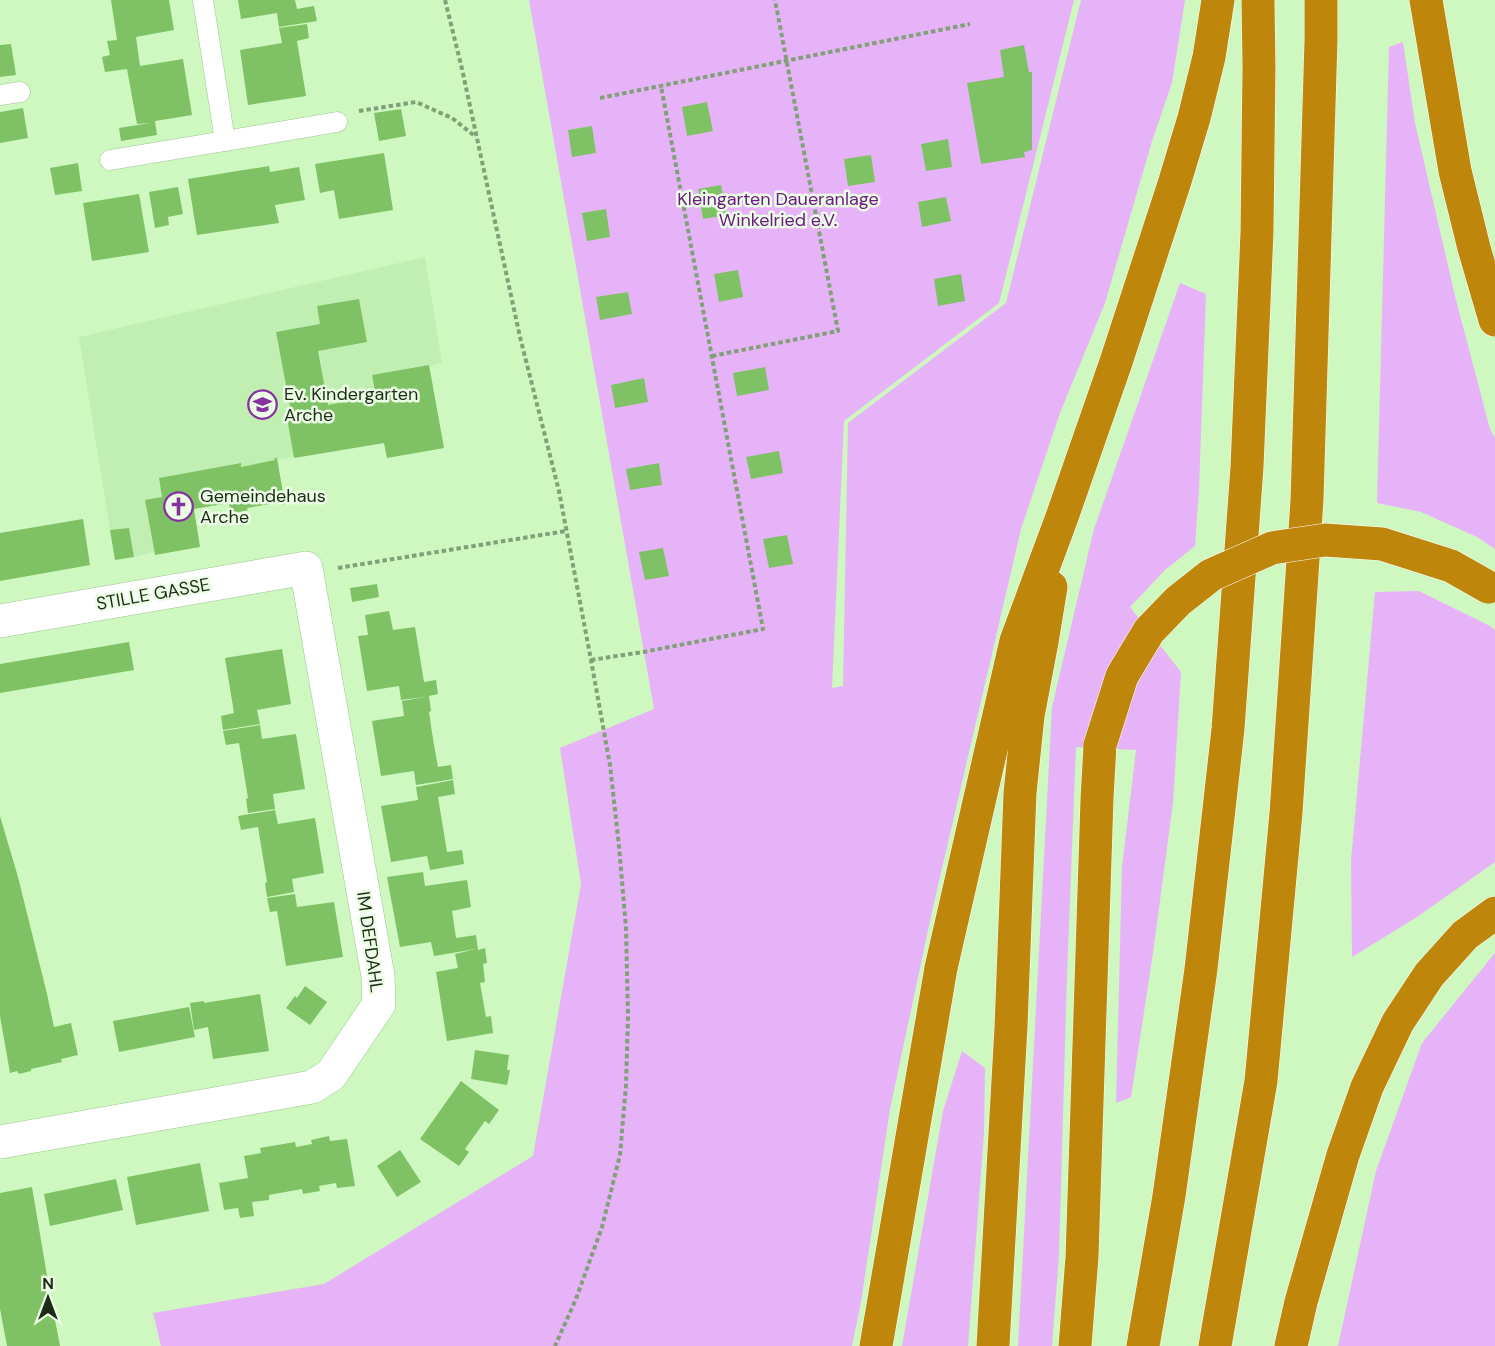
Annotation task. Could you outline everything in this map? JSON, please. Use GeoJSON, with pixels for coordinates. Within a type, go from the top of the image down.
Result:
{"type":"FeatureCollection","features":[{"type":"Feature","properties":{"kind":"highway"},"geometry":{"type":"LineString","coordinates":[[876,1346],[941,968],[1016,641],[1116,362],[1185,149],[1209,57],[1218,0]]}},
{"type":"Feature","properties":{"kind":"highway"},"geometry":{"type":"LineString","coordinates":[[1143,1346],[1169,1196],[1201,969],[1228,729],[1247,467],[1257,231],[1258,0]]}},
{"type":"Feature","properties":{"kind":"highway"},"geometry":{"type":"LineString","coordinates":[[1217,1343],[1261,1081],[1286,813],[1307,500],[1321,0]]}},
{"type":"Feature","properties":{"kind":"highway"},"geometry":{"type":"LineString","coordinates":[[1426,0],[1455,171],[1495,320]]}},
{"type":"Feature","properties":{"kind":"highway"},"geometry":{"type":"LineString","coordinates":[[993,1346],[1011,1038],[1020,793],[1028,716],[1062,517]]}},
{"type":"Feature","properties":{"kind":"highway"},"geometry":{"type":"LineString","coordinates":[[1075,1346],[1082,1257],[1096,799],[1100,746],[1122,676],[1149,631],[1178,601],[1211,575],[1272,548],[1324,540],[1382,544],[1451,566],[1492,590]]}},
{"type":"Feature","properties":{"kind":"highway"},"geometry":{"type":"LineString","coordinates":[[1291,1346],[1301,1302],[1343,1155],[1367,1087],[1398,1022],[1429,975],[1465,935],[1495,913]]}},
{"type":"Feature","properties":{"kind":"street","name":"STILLE GASSE"},"geometry":{"type":"LineString","coordinates":[[0,621],[306,568]]}},
{"type":"Feature","properties":{"kind":"street","name":"IM DEFDAHL"},"geometry":{"type":"LineString","coordinates":[[2,1134],[312,1087],[331,1075],[379,1004],[378,976],[306,568]]}},
{"type":"Feature","properties":{"kind":"lane"},"geometry":{"type":"LineString","coordinates":[[203,0],[225,141]]}},
{"type":"Feature","properties":{"kind":"lane"},"geometry":{"type":"LineString","coordinates":[[0,95],[20,92]]}},
{"type":"Feature","properties":{"kind":"lane"},"geometry":{"type":"LineString","coordinates":[[110,160],[337,122]]}},
{"type":"Feature","properties":{"kind":"path"},"geometry":{"type":"LineString","coordinates":[[445,0],[566,531],[610,765],[625,917],[628,1016],[626,1085],[620,1155],[602,1227],[576,1299],[555,1346]]}},
{"type":"Feature","properties":{"kind":"path"},"geometry":{"type":"LineString","coordinates":[[712,356],[838,331],[775,0]]}},
{"type":"Feature","properties":{"kind":"path"},"geometry":{"type":"LineString","coordinates":[[600,98],[970,24]]}},
{"type":"Feature","properties":{"kind":"path"},"geometry":{"type":"LineString","coordinates":[[591,660],[763,629],[661,86]]}},
{"type":"Feature","properties":{"kind":"path"},"geometry":{"type":"LineString","coordinates":[[337,122],[348,112],[416,102],[452,118],[476,137]]}},
{"type":"Feature","properties":{"kind":"path"},"geometry":{"type":"LineString","coordinates":[[306,568],[325,570],[566,531]]}},
{"type":"Feature","properties":{"kind":"shaded area","name":"Ev. Kindergarten Arche"},"geometry":{"type":"Polygon","coordinates":[[[425,257],[442,363],[429,366],[444,448],[387,458],[384,443],[294,458],[277,460],[275,458],[275,460],[241,467],[240,463],[159,478],[162,497],[145,501],[154,552],[134,557],[129,528],[110,530],[79,337],[425,257]]]}},
{"type":"Feature","properties":{"kind":"green space","name":"Kleingarten Daueranlage Winkelried e.V."},"geometry":{"type":"Polygon","coordinates":[[[529,0],[1074,0],[999,303],[844,421],[832,688],[843,686],[848,423],[1006,303],[1081,0],[1185,0],[1172,83],[1152,141],[1105,303],[1060,413],[1021,529],[933,907],[890,1109],[861,1302],[852,1346],[161,1346],[153,1313],[324,1284],[533,1156],[581,884],[560,748],[654,709],[529,0]]]}},
{"type":"Feature","properties":{"kind":"green space"},"geometry":{"type":"Polygon","coordinates":[[[1403,42],[1415,123],[1456,300],[1490,429],[1495,438],[1495,549],[1477,537],[1421,512],[1377,503],[1389,47],[1403,42]]]}},
{"type":"Feature","properties":{"kind":"green space"},"geometry":{"type":"Polygon","coordinates":[[[1180,283],[1206,294],[1195,546],[1165,570],[1130,607],[1181,672],[1173,803],[1153,953],[1131,1097],[1116,1103],[1122,867],[1136,750],[1076,747],[1059,1256],[1052,1346],[1018,1346],[1052,707],[1094,529],[1180,283]]]}},
{"type":"Feature","properties":{"kind":"green space"},"geometry":{"type":"Polygon","coordinates":[[[1419,591],[1495,630],[1495,862],[1417,917],[1352,957],[1351,861],[1375,592],[1419,591]]]}},
{"type":"Feature","properties":{"kind":"green space"},"geometry":{"type":"Polygon","coordinates":[[[1495,953],[1495,1346],[1338,1346],[1376,1171],[1422,1043],[1495,953]]]}},
{"type":"Feature","properties":{"kind":"green space"},"geometry":{"type":"Polygon","coordinates":[[[962,1051],[985,1068],[984,1132],[968,1346],[902,1346],[943,1111],[962,1051]]]}},
{"type":"Feature","properties":{"kind":"building"},"geometry":{"type":"Polygon","coordinates":[[[111,0],[169,0],[174,30],[136,37],[140,66],[183,59],[192,115],[155,121],[157,135],[121,141],[119,128],[150,123],[137,124],[127,69],[105,72],[102,57],[110,55],[107,41],[117,40],[111,0]]]}},
{"type":"Feature","properties":{"kind":"building"},"geometry":{"type":"Polygon","coordinates":[[[238,0],[295,0],[297,9],[314,6],[317,21],[279,27],[277,13],[241,19],[238,0]]]}},
{"type":"Feature","properties":{"kind":"building"},"geometry":{"type":"Polygon","coordinates":[[[307,24],[309,38],[297,41],[306,96],[248,105],[240,50],[282,43],[279,28],[307,24]]]}},
{"type":"Feature","properties":{"kind":"building"},"geometry":{"type":"Polygon","coordinates":[[[11,44],[16,75],[0,77],[0,45],[11,44]]]}},
{"type":"Feature","properties":{"kind":"building"},"geometry":{"type":"Polygon","coordinates":[[[1024,45],[1029,72],[1032,72],[1032,150],[1024,152],[1025,157],[981,164],[967,83],[1004,77],[1000,50],[1024,45]]]}},
{"type":"Feature","properties":{"kind":"building"},"geometry":{"type":"Polygon","coordinates":[[[707,102],[713,131],[687,136],[682,107],[707,102]]]}},
{"type":"Feature","properties":{"kind":"building"},"geometry":{"type":"Polygon","coordinates":[[[23,108],[28,138],[0,143],[0,112],[23,108]]]}},
{"type":"Feature","properties":{"kind":"building"},"geometry":{"type":"Polygon","coordinates":[[[401,109],[406,136],[379,141],[374,113],[401,109]]]}},
{"type":"Feature","properties":{"kind":"building"},"geometry":{"type":"Polygon","coordinates":[[[592,126],[596,153],[572,157],[568,130],[592,126]]]}},
{"type":"Feature","properties":{"kind":"building"},"geometry":{"type":"Polygon","coordinates":[[[948,139],[952,167],[926,171],[921,144],[948,139]]]}},
{"type":"Feature","properties":{"kind":"building"},"geometry":{"type":"Polygon","coordinates":[[[384,153],[393,210],[339,219],[334,190],[320,193],[315,164],[384,153]]]}},
{"type":"Feature","properties":{"kind":"building"},"geometry":{"type":"Polygon","coordinates":[[[871,155],[875,182],[848,186],[844,159],[871,155]]]}},
{"type":"Feature","properties":{"kind":"building"},"geometry":{"type":"Polygon","coordinates":[[[78,163],[82,191],[55,195],[50,168],[78,163]]]}},
{"type":"Feature","properties":{"kind":"building"},"geometry":{"type":"Polygon","coordinates":[[[269,166],[270,172],[299,167],[305,200],[275,205],[279,223],[197,235],[188,179],[269,166]]]}},
{"type":"Feature","properties":{"kind":"building"},"geometry":{"type":"Polygon","coordinates":[[[721,185],[727,215],[703,219],[698,189],[721,185]]]}},
{"type":"Feature","properties":{"kind":"building"},"geometry":{"type":"Polygon","coordinates":[[[178,187],[183,214],[168,217],[169,225],[155,228],[149,192],[178,187]]]}},
{"type":"Feature","properties":{"kind":"building"},"geometry":{"type":"Polygon","coordinates":[[[139,194],[149,252],[92,261],[83,203],[139,194]]]}},
{"type":"Feature","properties":{"kind":"building"},"geometry":{"type":"Polygon","coordinates":[[[946,197],[951,221],[922,227],[918,202],[946,197]]]}},
{"type":"Feature","properties":{"kind":"building"},"geometry":{"type":"Polygon","coordinates":[[[606,209],[610,237],[587,241],[582,213],[606,209]]]}},
{"type":"Feature","properties":{"kind":"building"},"geometry":{"type":"Polygon","coordinates":[[[738,270],[743,297],[719,302],[714,274],[738,270]]]}},
{"type":"Feature","properties":{"kind":"building"},"geometry":{"type":"Polygon","coordinates":[[[961,274],[965,301],[938,306],[934,279],[961,274]]]}},
{"type":"Feature","properties":{"kind":"building"},"geometry":{"type":"Polygon","coordinates":[[[628,292],[632,314],[600,320],[596,297],[628,292]]]}},
{"type":"Feature","properties":{"kind":"building"},"geometry":{"type":"Polygon","coordinates":[[[359,299],[367,342],[318,351],[328,405],[376,396],[372,375],[429,365],[444,448],[387,458],[384,443],[294,458],[286,412],[291,412],[276,332],[320,324],[317,306],[359,299]]]}},
{"type":"Feature","properties":{"kind":"building"},"geometry":{"type":"Polygon","coordinates":[[[765,367],[769,390],[737,396],[733,373],[765,367]]]}},
{"type":"Feature","properties":{"kind":"building"},"geometry":{"type":"Polygon","coordinates":[[[644,378],[648,402],[615,408],[611,385],[644,378]]]}},
{"type":"Feature","properties":{"kind":"building"},"geometry":{"type":"Polygon","coordinates":[[[779,451],[783,473],[751,479],[746,457],[779,451]]]}},
{"type":"Feature","properties":{"kind":"building","name":"Gemeindehaus Arche"},"geometry":{"type":"Polygon","coordinates":[[[274,458],[277,458],[285,504],[281,505],[281,502],[247,508],[248,510],[231,514],[229,503],[194,509],[200,547],[155,555],[145,500],[162,497],[159,478],[241,463],[241,467],[275,460],[274,458]]]}},
{"type":"Feature","properties":{"kind":"building"},"geometry":{"type":"Polygon","coordinates":[[[659,463],[662,485],[630,490],[626,469],[659,463]]]}},
{"type":"Feature","properties":{"kind":"building"},"geometry":{"type":"Polygon","coordinates":[[[83,519],[90,565],[0,581],[0,533],[83,519]]]}},
{"type":"Feature","properties":{"kind":"building"},"geometry":{"type":"Polygon","coordinates":[[[129,528],[134,557],[115,560],[110,530],[129,528]]]}},
{"type":"Feature","properties":{"kind":"building"},"geometry":{"type":"Polygon","coordinates":[[[787,535],[793,564],[769,568],[763,539],[787,535]]]}},
{"type":"Feature","properties":{"kind":"building"},"geometry":{"type":"Polygon","coordinates":[[[663,548],[669,576],[645,580],[639,552],[663,548]]]}},
{"type":"Feature","properties":{"kind":"building"},"geometry":{"type":"Polygon","coordinates":[[[377,584],[379,597],[352,602],[350,588],[377,584]]]}},
{"type":"Feature","properties":{"kind":"building"},"geometry":{"type":"Polygon","coordinates":[[[389,611],[393,630],[415,627],[424,682],[436,680],[438,694],[429,696],[433,739],[438,767],[451,765],[453,779],[416,785],[414,771],[381,776],[372,721],[404,716],[402,701],[425,697],[401,700],[399,686],[367,691],[358,636],[368,635],[365,615],[389,611]]]}},
{"type":"Feature","properties":{"kind":"building"},"geometry":{"type":"Polygon","coordinates":[[[129,642],[134,670],[0,693],[0,664],[129,642]]]}},
{"type":"Feature","properties":{"kind":"building"},"geometry":{"type":"Polygon","coordinates":[[[282,649],[291,704],[257,710],[260,724],[223,730],[221,716],[234,713],[225,658],[282,649]]]}},
{"type":"Feature","properties":{"kind":"building"},"geometry":{"type":"Polygon","coordinates":[[[260,725],[262,739],[296,734],[305,789],[273,794],[275,809],[248,813],[246,799],[248,798],[239,743],[226,745],[223,731],[260,725]]]}},
{"type":"Feature","properties":{"kind":"building"},"geometry":{"type":"Polygon","coordinates":[[[453,780],[455,794],[438,797],[447,852],[462,850],[464,864],[430,870],[427,856],[391,862],[381,806],[418,800],[416,787],[453,780]]]}},
{"type":"Feature","properties":{"kind":"building"},"geometry":{"type":"Polygon","coordinates":[[[275,810],[278,824],[315,818],[324,873],[292,879],[294,892],[267,897],[265,883],[267,882],[258,827],[241,830],[238,816],[275,810]]]}},
{"type":"Feature","properties":{"kind":"building"},"geometry":{"type":"Polygon","coordinates":[[[0,816],[18,877],[54,1027],[71,1023],[78,1055],[19,1074],[17,1071],[10,1073],[0,1016],[0,816]]]}},
{"type":"Feature","properties":{"kind":"building"},"geometry":{"type":"Polygon","coordinates":[[[423,872],[425,886],[467,880],[471,907],[452,911],[456,938],[476,935],[478,950],[485,948],[487,963],[483,964],[485,982],[480,983],[486,1017],[491,1016],[493,1033],[447,1041],[436,972],[458,968],[455,954],[476,949],[434,956],[431,942],[400,947],[387,877],[423,872]]]}},
{"type":"Feature","properties":{"kind":"building"},"geometry":{"type":"Polygon","coordinates":[[[295,894],[297,907],[334,902],[343,957],[286,966],[277,911],[270,912],[267,898],[295,894]]]}},
{"type":"Feature","properties":{"kind":"building"},"geometry":{"type":"Polygon","coordinates":[[[305,986],[327,1002],[310,1025],[286,1008],[305,986]]]}},
{"type":"Feature","properties":{"kind":"building"},"geometry":{"type":"Polygon","coordinates":[[[260,994],[269,1051],[213,1059],[208,1027],[194,1030],[190,1003],[260,994]]]}},
{"type":"Feature","properties":{"kind":"building"},"geometry":{"type":"Polygon","coordinates":[[[189,1007],[195,1037],[119,1052],[113,1021],[189,1007]]]}},
{"type":"Feature","properties":{"kind":"building"},"geometry":{"type":"Polygon","coordinates":[[[475,1050],[509,1055],[507,1070],[510,1070],[507,1085],[471,1079],[475,1050]]]}},
{"type":"Feature","properties":{"kind":"building"},"geometry":{"type":"Polygon","coordinates":[[[461,1081],[499,1110],[489,1124],[485,1121],[465,1149],[469,1152],[459,1166],[420,1139],[461,1081]]]}},
{"type":"Feature","properties":{"kind":"building"},"geometry":{"type":"Polygon","coordinates":[[[329,1136],[330,1141],[347,1139],[355,1186],[337,1188],[336,1183],[319,1186],[320,1191],[303,1194],[302,1189],[269,1195],[269,1200],[252,1202],[254,1216],[240,1218],[238,1208],[224,1210],[219,1183],[248,1178],[244,1156],[261,1153],[260,1148],[295,1142],[296,1147],[312,1144],[311,1140],[329,1136]]]}},
{"type":"Feature","properties":{"kind":"building"},"geometry":{"type":"Polygon","coordinates":[[[400,1150],[421,1182],[397,1197],[377,1166],[400,1150]]]}},
{"type":"Feature","properties":{"kind":"building"},"geometry":{"type":"Polygon","coordinates":[[[200,1163],[209,1211],[136,1225],[127,1177],[200,1163]]]}},
{"type":"Feature","properties":{"kind":"building"},"geometry":{"type":"Polygon","coordinates":[[[116,1179],[123,1210],[50,1226],[44,1194],[116,1179]]]}},
{"type":"Feature","properties":{"kind":"building"},"geometry":{"type":"Polygon","coordinates":[[[32,1187],[60,1346],[7,1346],[0,1309],[0,1193],[32,1187]]]}},
{"type":"Feature","properties":{"kind":"place","name":"Ev. Kindergarten Arche"},"geometry":{"type":"Point","coordinates":[263,404]}},
{"type":"Feature","properties":{"kind":"place","name":"Gemeindehaus Arche"},"geometry":{"type":"Point","coordinates":[179,506]}}]}
